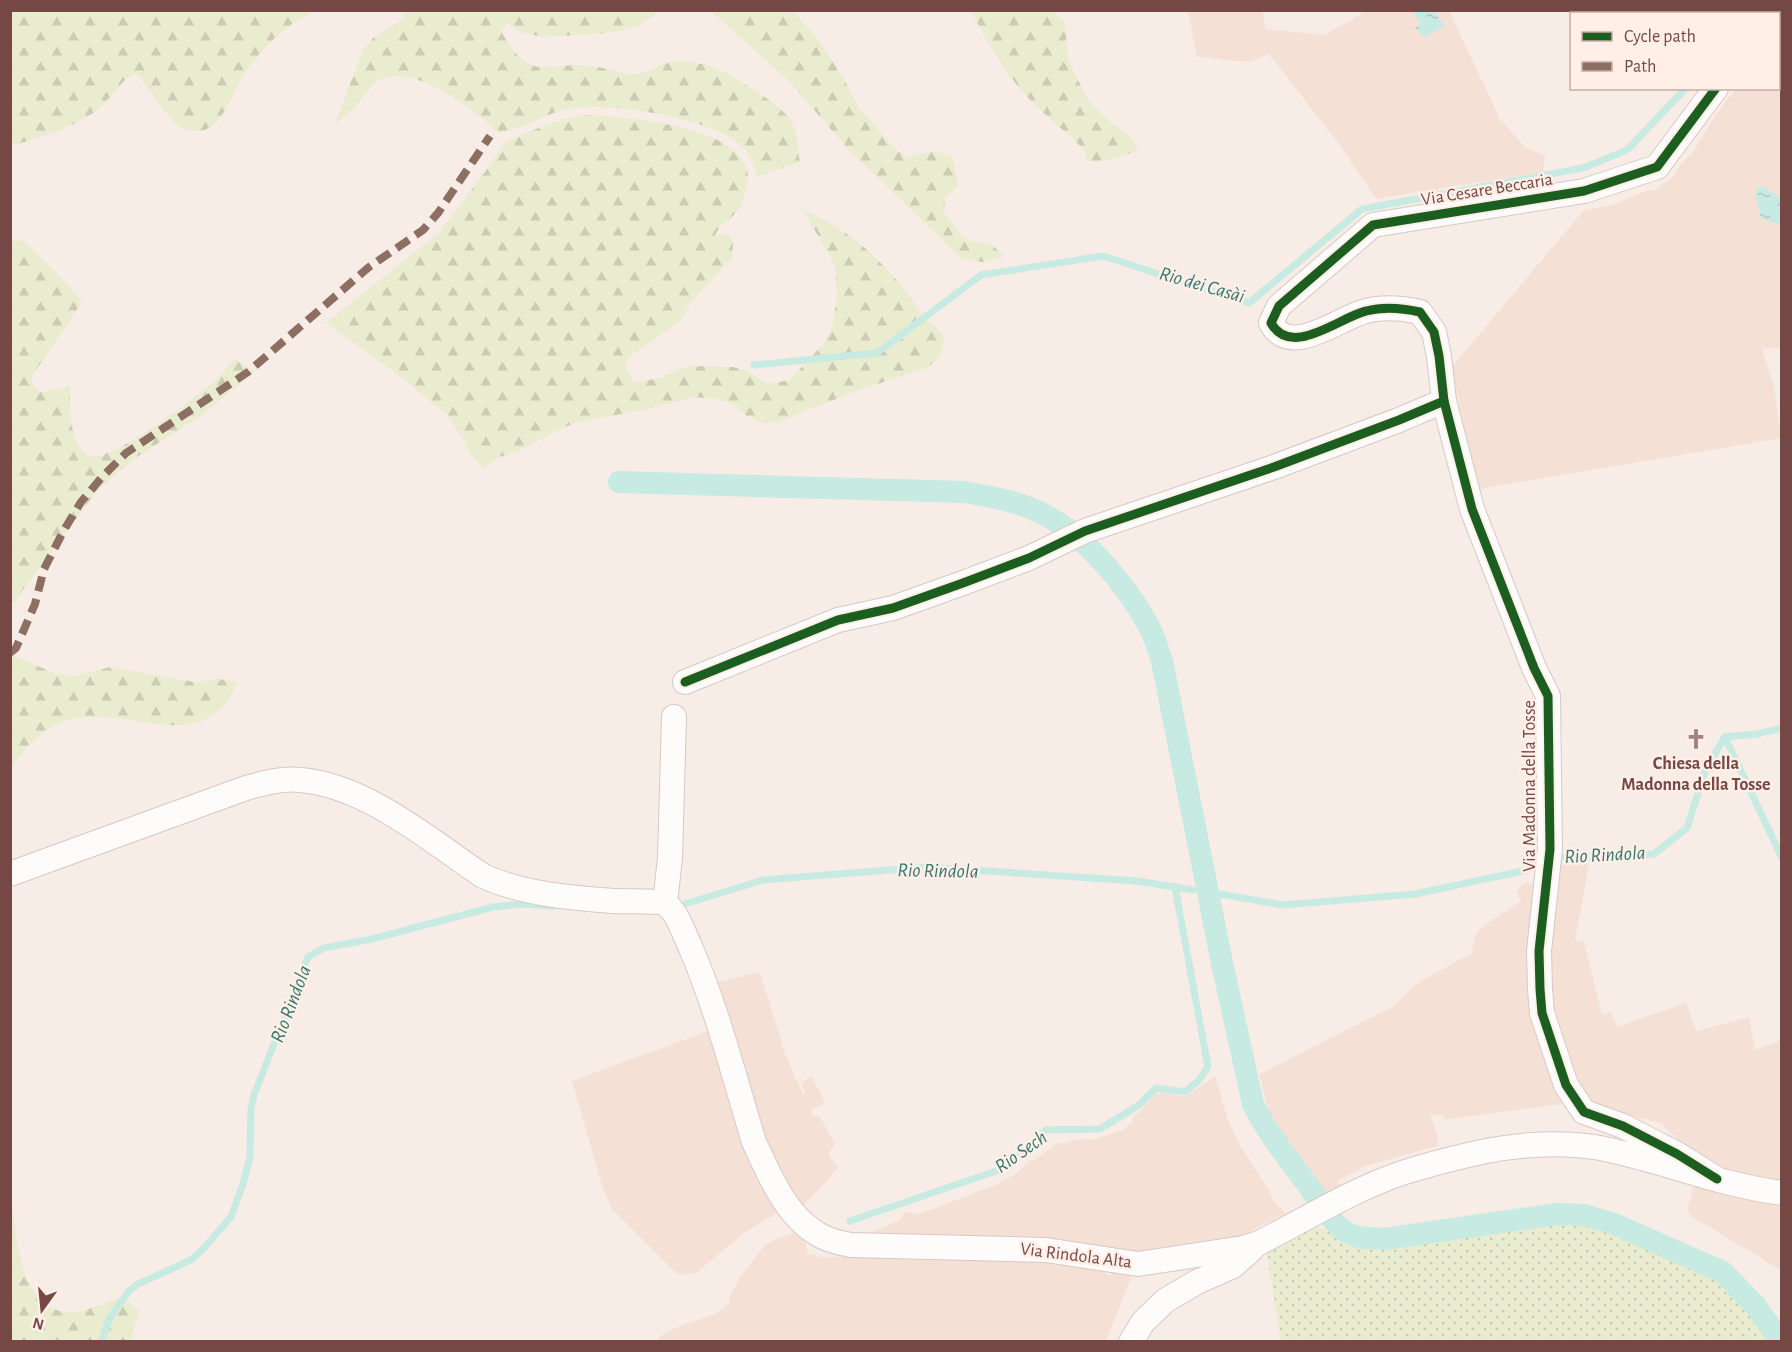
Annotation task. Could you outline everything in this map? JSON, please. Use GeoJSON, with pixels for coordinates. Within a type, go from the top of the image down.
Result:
{"type":"FeatureCollection","features":[{"type":"Feature","properties":{"kind":"street","name":"Via Cesare Beccaria"},"geometry":{"type":"LineString","coordinates":[[1396,307],[1364,311],[1328,329],[1300,336],[1285,337],[1276,332],[1271,323],[1279,306],[1373,225],[1584,191],[1657,167],[1715,90]]}},
{"type":"Feature","properties":{"kind":"street","name":"Via Madonna della Tosse"},"geometry":{"type":"LineString","coordinates":[[1396,307],[1420,312],[1434,332],[1444,401],[1472,509],[1534,668],[1548,696],[1549,858],[1539,951],[1540,989],[1542,1013],[1566,1085],[1584,1112],[1623,1126],[1677,1154],[1717,1179]]}},
{"type":"Feature","properties":{"kind":"street"},"geometry":{"type":"LineString","coordinates":[[686,682],[838,620],[893,608],[1029,558],[1085,531],[1274,466],[1400,420],[1444,401]]}},
{"type":"Feature","properties":{"kind":"street"},"geometry":{"type":"LineString","coordinates":[[10,874],[246,788],[298,779],[333,786],[364,800],[394,816],[483,876],[499,883],[594,900],[665,903],[670,858],[674,717]]}},
{"type":"Feature","properties":{"kind":"street","name":"Via Rindola Alta"},"geometry":{"type":"LineString","coordinates":[[665,903],[679,922],[702,975],[754,1142],[785,1202],[804,1225],[834,1242],[851,1245],[1046,1250],[1138,1264],[1228,1251],[1259,1243],[1350,1195],[1402,1173],[1504,1148],[1540,1144],[1579,1145],[1600,1149],[1782,1193]]}},
{"type":"Feature","properties":{"kind":"street"},"geometry":{"type":"LineString","coordinates":[[1131,1341],[1143,1322],[1167,1300],[1197,1282],[1233,1266],[1259,1243]]}},
{"type":"Feature","properties":{"kind":"shaded area"},"geometry":{"type":"Polygon","coordinates":[[[1188,11],[1262,11],[1266,29],[1324,35],[1366,11],[1449,11],[1500,119],[1525,147],[1545,155],[1543,172],[1376,199],[1339,144],[1269,54],[1250,62],[1197,57],[1188,11]]]}},
{"type":"Feature","properties":{"kind":"shaded area"},"geometry":{"type":"Polygon","coordinates":[[[1780,47],[1781,348],[1762,349],[1774,386],[1781,438],[1476,489],[1452,367],[1583,211],[1612,205],[1649,190],[1655,190],[1674,176],[1734,90],[1780,90],[1780,47]]]}},
{"type":"Feature","properties":{"kind":"shaded area"},"geometry":{"type":"Polygon","coordinates":[[[1558,863],[1589,865],[1575,940],[1584,942],[1602,1015],[1611,1012],[1617,1027],[1686,1003],[1696,1031],[1749,1017],[1755,1050],[1781,1040],[1781,1188],[1728,1174],[1693,1153],[1661,1123],[1585,1105],[1566,1072],[1546,974],[1558,863]]]}},
{"type":"Feature","properties":{"kind":"shaded area"},"geometry":{"type":"Polygon","coordinates":[[[1525,883],[1543,885],[1537,929],[1570,1103],[1446,1119],[1441,1115],[1430,1115],[1438,1136],[1437,1146],[1365,1166],[1338,1181],[1341,1188],[1324,1196],[1270,1115],[1259,1074],[1392,1007],[1419,982],[1472,953],[1475,936],[1480,928],[1521,901],[1516,891],[1525,883]]]}},
{"type":"Feature","properties":{"kind":"shaded area"},"geometry":{"type":"Polygon","coordinates":[[[760,972],[786,1057],[803,1094],[805,1094],[801,1082],[812,1077],[825,1103],[811,1110],[813,1116],[819,1115],[835,1144],[828,1154],[838,1168],[801,1209],[771,1163],[711,984],[760,972]]]}},
{"type":"Feature","properties":{"kind":"shaded area"},"geometry":{"type":"Polygon","coordinates":[[[711,1030],[777,1213],[744,1233],[696,1273],[685,1275],[676,1273],[612,1209],[603,1189],[572,1081],[711,1030]]]}},
{"type":"Feature","properties":{"kind":"shaded area"},"geometry":{"type":"Polygon","coordinates":[[[1215,1076],[1228,1120],[1241,1147],[1275,1203],[1286,1213],[1248,1232],[1230,1239],[1145,1254],[859,1238],[900,1220],[905,1212],[920,1214],[993,1186],[1016,1174],[1031,1160],[1035,1160],[1056,1144],[1095,1139],[1123,1130],[1134,1121],[1132,1119],[1156,1094],[1166,1093],[1185,1097],[1215,1076]]]}},
{"type":"Feature","properties":{"kind":"shaded area"},"geometry":{"type":"Polygon","coordinates":[[[1695,1182],[1781,1200],[1781,1270],[1691,1216],[1687,1210],[1695,1182]]]}},
{"type":"Feature","properties":{"kind":"shaded area"},"geometry":{"type":"Polygon","coordinates":[[[794,1233],[804,1237],[808,1254],[825,1258],[862,1254],[1022,1259],[1089,1267],[1102,1270],[1109,1276],[1113,1272],[1133,1273],[1106,1341],[660,1342],[658,1337],[680,1326],[716,1314],[730,1302],[729,1299],[740,1277],[764,1246],[775,1239],[794,1233]]]}},
{"type":"Feature","properties":{"kind":"green space"},"geometry":{"type":"Polygon","coordinates":[[[10,11],[314,11],[284,30],[265,47],[243,76],[222,114],[214,124],[206,129],[189,130],[176,124],[137,73],[126,80],[96,111],[76,123],[11,146],[10,11]]]}},
{"type":"Feature","properties":{"kind":"green space"},"geometry":{"type":"Polygon","coordinates":[[[406,11],[660,11],[638,26],[610,33],[543,37],[520,32],[508,23],[501,31],[521,59],[539,67],[592,66],[639,74],[678,61],[715,68],[756,91],[786,115],[795,130],[800,162],[757,177],[749,156],[733,139],[697,124],[626,109],[581,107],[563,110],[515,129],[498,133],[475,113],[444,92],[427,83],[395,76],[374,83],[356,105],[335,124],[363,50],[374,37],[402,20],[406,11]]]}},
{"type":"Feature","properties":{"kind":"green space"},"geometry":{"type":"Polygon","coordinates":[[[711,11],[792,11],[815,35],[845,81],[858,107],[895,149],[908,157],[934,151],[953,157],[958,186],[945,197],[944,212],[963,237],[970,241],[991,244],[1004,256],[983,262],[962,259],[848,149],[789,81],[711,11]]]}},
{"type":"Feature","properties":{"kind":"green space"},"geometry":{"type":"Polygon","coordinates":[[[971,11],[1053,11],[1065,23],[1068,60],[1088,100],[1109,121],[1131,137],[1138,149],[1113,159],[1085,161],[1086,152],[1031,101],[1013,80],[990,46],[971,11]]]}},
{"type":"Feature","properties":{"kind":"green space"},"geometry":{"type":"Polygon","coordinates":[[[587,115],[655,122],[708,136],[729,147],[743,161],[748,178],[744,197],[738,210],[721,226],[715,236],[729,235],[733,243],[732,258],[692,301],[680,321],[629,357],[625,367],[634,383],[659,378],[688,366],[733,367],[747,371],[767,384],[790,380],[825,342],[833,324],[837,294],[835,265],[803,210],[835,226],[877,259],[912,299],[918,310],[945,337],[940,356],[924,369],[862,389],[777,422],[762,423],[747,416],[732,404],[718,399],[693,397],[575,423],[517,452],[499,457],[483,469],[467,449],[466,443],[447,415],[402,378],[326,323],[440,232],[504,143],[566,118],[587,115]]]}},
{"type":"Feature","properties":{"kind":"green space"},"geometry":{"type":"Polygon","coordinates":[[[23,240],[61,277],[82,302],[32,376],[32,382],[38,391],[45,392],[70,386],[70,413],[74,433],[81,449],[88,455],[98,456],[113,450],[152,428],[216,380],[234,359],[255,371],[202,415],[132,460],[96,492],[11,606],[10,241],[23,240]]]}},
{"type":"Feature","properties":{"kind":"green space"},"geometry":{"type":"Polygon","coordinates":[[[11,655],[57,674],[73,676],[111,667],[195,682],[219,679],[238,682],[222,706],[204,720],[183,725],[160,725],[86,717],[62,722],[40,735],[11,766],[11,655]]]}},
{"type":"Feature","properties":{"kind":"green space"},"geometry":{"type":"Polygon","coordinates":[[[11,1199],[22,1266],[37,1296],[49,1306],[64,1312],[93,1308],[122,1297],[140,1311],[131,1341],[11,1341],[11,1199]]]}},
{"type":"Feature","properties":{"kind":"green space"},"geometry":{"type":"Polygon","coordinates":[[[1543,1221],[1584,1222],[1619,1234],[1715,1277],[1757,1320],[1767,1339],[1763,1342],[1281,1341],[1267,1254],[1316,1226],[1346,1240],[1406,1245],[1543,1221]]]}},
{"type":"Feature","properties":{"kind":"water"},"geometry":{"type":"Polygon","coordinates":[[[1412,11],[1434,11],[1445,26],[1423,37],[1415,28],[1420,23],[1412,11]]]}},
{"type":"Feature","properties":{"kind":"water"},"geometry":{"type":"Polygon","coordinates":[[[1761,187],[1781,199],[1781,222],[1773,223],[1761,218],[1755,195],[1761,187]]]}},
{"type":"Feature","properties":{"kind":"waterway","name":"Rio dei Casài"},"geometry":{"type":"LineString","coordinates":[[754,365],[877,353],[981,275],[1103,256],[1249,303],[1362,209],[1583,168],[1627,150],[1684,90]]}},
{"type":"Feature","properties":{"kind":"waterway","name":"Rio Rindola"},"geometry":{"type":"LineString","coordinates":[[619,482],[964,492],[1017,504],[1037,511],[1062,526],[1078,538],[1108,568],[1134,602],[1153,635],[1162,661],[1222,963],[1253,1104],[1271,1135],[1330,1217],[1352,1235],[1384,1239],[1557,1214],[1584,1215],[1612,1223],[1723,1272],[1755,1305],[1781,1342]]}},
{"type":"Feature","properties":{"kind":"waterway","name":"Rio Rindola"},"geometry":{"type":"LineString","coordinates":[[1552,858],[1654,854],[1687,828],[1705,771],[1725,737],[1757,734],[1782,728]]}},
{"type":"Feature","properties":{"kind":"waterway"},"geometry":{"type":"LineString","coordinates":[[1725,737],[1782,858]]}},
{"type":"Feature","properties":{"kind":"waterway","name":"Rio Rindola"},"geometry":{"type":"LineString","coordinates":[[1220,894],[1283,905],[1415,894],[1523,871],[1542,863]]}},
{"type":"Feature","properties":{"kind":"waterway","name":"Rio Rindola"},"geometry":{"type":"LineString","coordinates":[[685,904],[763,880],[928,867],[1137,881],[1193,890]]}},
{"type":"Feature","properties":{"kind":"waterway","name":"Rio Sech"},"geometry":{"type":"LineString","coordinates":[[850,1221],[1002,1169],[1046,1130],[1100,1129],[1139,1105],[1156,1088],[1185,1092],[1198,1081],[1208,1067],[1175,887]]}},
{"type":"Feature","properties":{"kind":"waterway","name":"Rio Rindola"},"geometry":{"type":"LineString","coordinates":[[101,1342],[109,1319],[128,1292],[138,1284],[191,1260],[231,1217],[250,1157],[251,1109],[254,1095],[281,1026],[301,985],[304,965],[308,957],[324,948],[372,939],[493,907],[522,904],[553,906]]}},
{"type":"Feature","properties":{"kind":"marked path"},"geometry":{"type":"LineString","coordinates":[[10,653],[16,648],[35,604],[44,569],[64,530],[81,502],[103,476],[126,453],[248,372],[369,267],[423,230],[438,213],[490,136]]}},
{"type":"Feature","properties":{"kind":"cycle path"},"geometry":{"type":"LineString","coordinates":[[1715,90],[1657,167],[1584,191],[1373,225],[1279,306],[1271,323],[1280,333],[1291,337],[1303,337],[1366,311],[1393,308],[1420,312],[1434,332],[1444,401],[1472,509],[1534,668],[1548,696],[1550,849],[1539,951],[1540,989],[1542,1013],[1566,1085],[1584,1112],[1623,1126],[1677,1154],[1717,1179]]}},
{"type":"Feature","properties":{"kind":"cycle path"},"geometry":{"type":"LineString","coordinates":[[685,682],[838,620],[893,608],[963,583],[1029,558],[1085,531],[1274,467],[1444,401]]}},
{"type":"Feature","properties":{"kind":"place","name":"Chiesa della Madonna della Tosse"},"geometry":{"type":"Point","coordinates":[1696,739]}}]}
